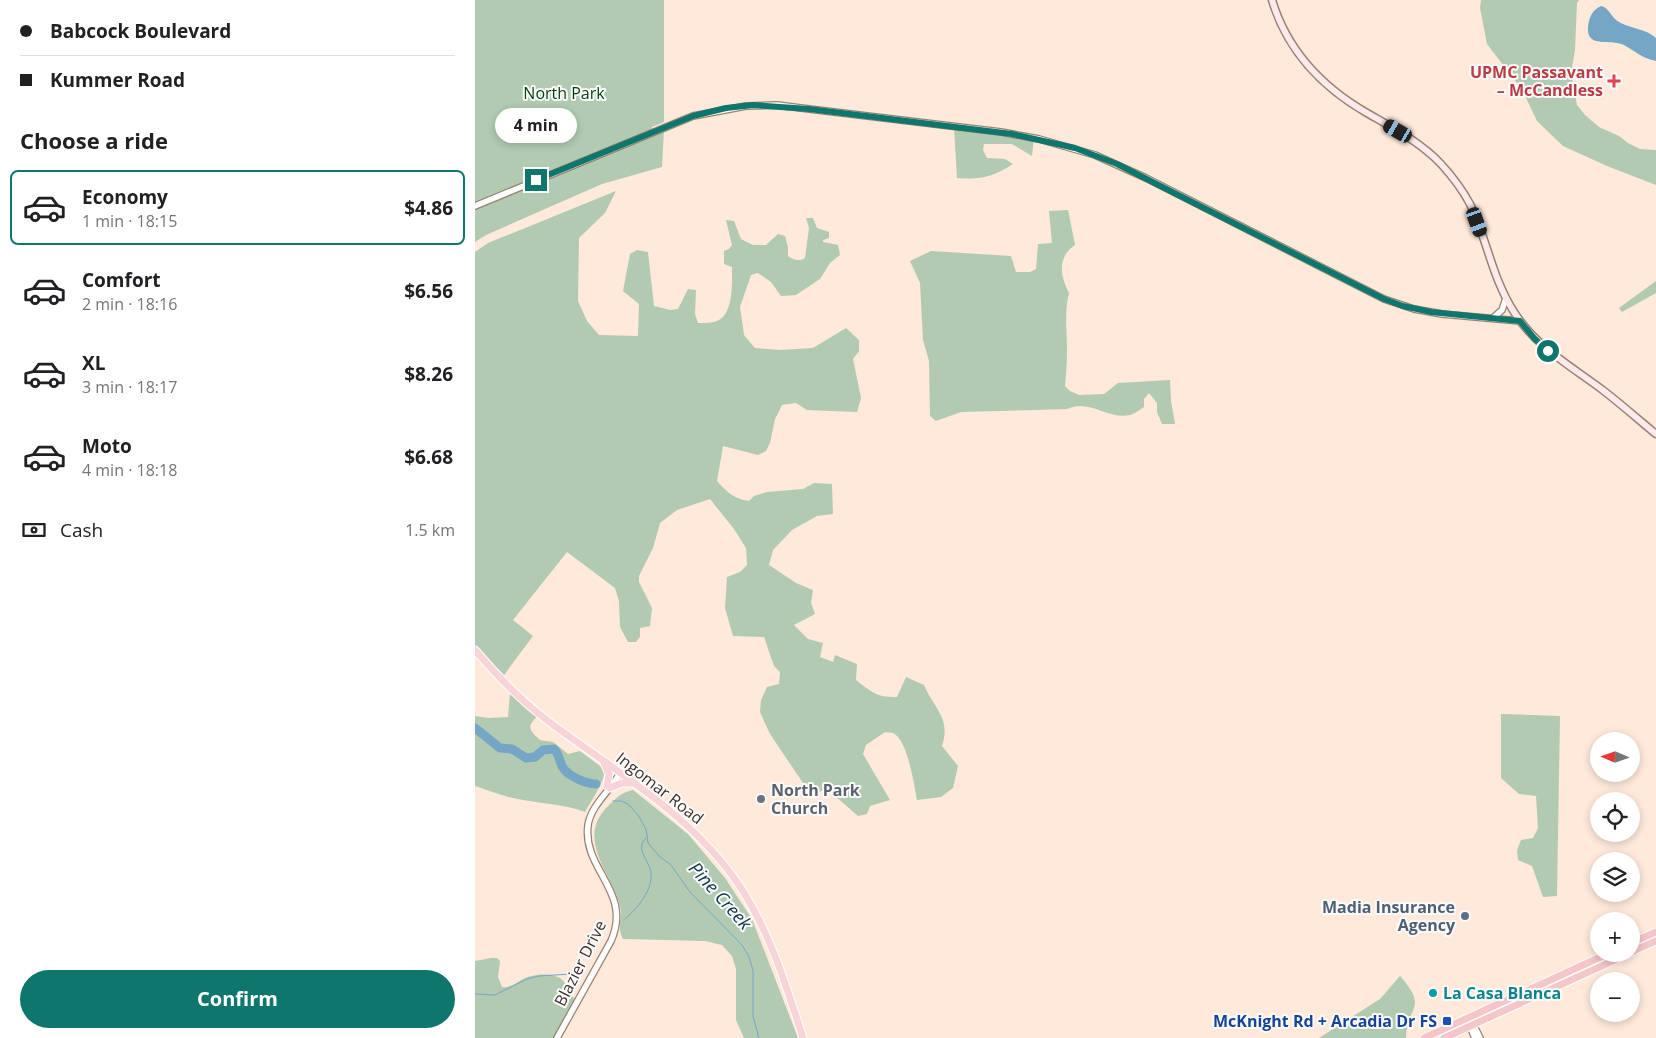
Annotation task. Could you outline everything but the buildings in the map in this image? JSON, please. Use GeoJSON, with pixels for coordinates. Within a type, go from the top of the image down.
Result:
{"type":"FeatureCollection","features":[{"type":"Feature","properties":{"kind":"highway"},"geometry":{"type":"LineString","coordinates":[[1640,939],[1656,932]]}},
{"type":"Feature","properties":{"kind":"highway"},"geometry":{"type":"LineString","coordinates":[[1640,948],[1656,941]]}},
{"type":"Feature","properties":{"kind":"highway"},"geometry":{"type":"LineString","coordinates":[[1424,1038],[1590,962]]}},
{"type":"Feature","properties":{"kind":"highway"},"geometry":{"type":"LineString","coordinates":[[1444,1038],[1610,962]]}},
{"type":"Feature","properties":{"kind":"main road"},"geometry":{"type":"LineString","coordinates":[[1272,0],[1286,34],[1301,57],[1321,80],[1346,100],[1423,147],[1453,178],[1474,213],[1497,280],[1506,298],[1520,321],[1534,338],[1548,351],[1603,391],[1656,434]]}},
{"type":"Feature","properties":{"kind":"main road","name":"Ingomar Road"},"geometry":{"type":"LineString","coordinates":[[475,650],[533,708],[667,807],[711,850],[739,885],[770,941],[803,1038]]}},
{"type":"Feature","properties":{"kind":"main road"},"geometry":{"type":"LineString","coordinates":[[603,761],[609,774],[608,787],[622,783],[634,783]]}},
{"type":"Feature","properties":{"kind":"street"},"geometry":{"type":"LineString","coordinates":[[475,206],[693,116],[726,108],[753,105],[809,109],[1007,133],[1075,148],[1117,164],[1384,299],[1403,306],[1431,312],[1520,321]]}},
{"type":"Feature","properties":{"kind":"street"},"geometry":{"type":"LineString","coordinates":[[1493,318],[1502,310],[1506,298]]}},
{"type":"Feature","properties":{"kind":"street","name":"Blazier Drive"},"geometry":{"type":"LineString","coordinates":[[557,1038],[610,942],[617,921],[615,904],[592,853],[588,825],[593,807],[613,777],[620,773]]}},
{"type":"Feature","properties":{"kind":"street"},"geometry":{"type":"LineString","coordinates":[[1469,1017],[1475,1038]]}},
{"type":"Feature","properties":{"kind":"street"},"geometry":{"type":"LineString","coordinates":[[1471,1026],[1480,1038]]}},
{"type":"Feature","properties":{"kind":"green space","name":"North Park"},"geometry":{"type":"Polygon","coordinates":[[[475,0],[664,0],[664,122],[652,127],[651,135],[664,130],[662,167],[602,184],[486,235],[475,242],[475,0]]]}},
{"type":"Feature","properties":{"kind":"green space"},"geometry":{"type":"Polygon","coordinates":[[[1481,0],[1579,0],[1577,3],[1575,50],[1571,73],[1577,105],[1599,127],[1619,136],[1640,149],[1656,150],[1656,185],[1563,146],[1537,121],[1517,83],[1487,44],[1480,8],[1481,0]]]}},
{"type":"Feature","properties":{"kind":"green space"},"geometry":{"type":"Polygon","coordinates":[[[954,127],[1034,138],[1032,156],[1012,144],[984,144],[983,150],[987,158],[1005,159],[1013,164],[986,177],[957,178],[954,127]]]}},
{"type":"Feature","properties":{"kind":"green space"},"geometry":{"type":"Polygon","coordinates":[[[616,191],[605,213],[579,238],[578,301],[587,321],[599,335],[638,336],[639,304],[623,291],[630,254],[637,250],[648,252],[654,306],[670,310],[678,309],[688,289],[696,290],[695,314],[698,323],[703,323],[715,322],[723,318],[727,312],[731,297],[732,267],[724,264],[724,251],[732,245],[726,220],[734,221],[741,239],[753,245],[766,245],[778,234],[785,236],[788,256],[792,259],[801,260],[805,258],[809,228],[806,218],[813,218],[817,228],[829,232],[829,238],[823,240],[823,242],[838,245],[840,255],[830,263],[820,279],[796,295],[781,296],[771,282],[758,273],[751,275],[740,307],[744,335],[755,348],[780,350],[813,348],[846,328],[859,340],[859,351],[853,359],[861,398],[857,412],[807,410],[796,403],[782,405],[775,419],[770,443],[766,451],[758,455],[723,446],[717,481],[739,499],[749,501],[754,496],[767,492],[803,489],[814,483],[832,484],[833,514],[817,516],[792,530],[773,550],[769,565],[796,583],[813,590],[811,603],[815,614],[794,625],[808,639],[823,643],[820,657],[833,662],[835,655],[857,664],[856,680],[880,695],[897,697],[906,677],[924,685],[941,714],[945,728],[942,746],[958,766],[953,788],[941,797],[917,800],[903,744],[893,733],[885,732],[866,745],[863,754],[890,800],[870,806],[867,814],[858,816],[826,788],[818,793],[803,783],[770,734],[760,712],[761,700],[767,687],[779,684],[780,672],[774,666],[764,637],[733,636],[725,608],[727,577],[740,572],[747,565],[746,548],[734,529],[710,499],[677,510],[660,523],[653,548],[639,576],[639,582],[652,608],[650,626],[640,628],[640,637],[636,642],[628,642],[620,627],[619,601],[615,588],[567,552],[513,620],[533,636],[501,679],[475,650],[475,252],[488,243],[616,191]]]}},
{"type":"Feature","properties":{"kind":"green space"},"geometry":{"type":"Polygon","coordinates":[[[1068,210],[1075,245],[1065,255],[1062,267],[1062,274],[1069,293],[1066,314],[1067,354],[1065,386],[1070,391],[1079,395],[1104,394],[1118,383],[1170,380],[1175,424],[1162,424],[1157,412],[1157,403],[1149,393],[1144,399],[1144,407],[1130,415],[1114,415],[1091,407],[1075,406],[1067,409],[961,412],[936,421],[930,416],[929,361],[923,340],[920,283],[910,261],[931,251],[1011,256],[1016,272],[1030,272],[1036,269],[1038,244],[1052,243],[1049,211],[1068,210]]]}},
{"type":"Feature","properties":{"kind":"green space"},"geometry":{"type":"Polygon","coordinates":[[[1656,281],[1656,293],[1622,312],[1619,308],[1656,281]]]}},
{"type":"Feature","properties":{"kind":"green space"},"geometry":{"type":"Polygon","coordinates":[[[513,690],[540,714],[530,727],[540,740],[553,742],[568,754],[580,751],[604,769],[601,784],[585,812],[562,806],[511,798],[475,786],[475,716],[489,718],[508,717],[510,693],[513,690]]]}},
{"type":"Feature","properties":{"kind":"green space"},"geometry":{"type":"Polygon","coordinates":[[[1501,714],[1560,716],[1557,896],[1543,897],[1532,866],[1518,860],[1517,850],[1521,840],[1533,838],[1538,828],[1536,796],[1519,794],[1501,778],[1501,714]]]}},
{"type":"Feature","properties":{"kind":"green space"},"geometry":{"type":"Polygon","coordinates":[[[633,790],[688,834],[725,878],[752,919],[798,1038],[744,1038],[736,1020],[736,969],[732,956],[722,945],[705,941],[623,939],[620,930],[620,906],[616,893],[598,856],[595,831],[599,818],[608,806],[622,794],[633,790]]]}},
{"type":"Feature","properties":{"kind":"green space"},"geometry":{"type":"Polygon","coordinates":[[[497,958],[500,961],[498,977],[502,987],[511,986],[527,977],[540,975],[558,977],[564,982],[577,1000],[557,1038],[475,1038],[475,961],[497,958]]]}},
{"type":"Feature","properties":{"kind":"green space"},"geometry":{"type":"Polygon","coordinates":[[[1400,976],[1409,987],[1415,1001],[1407,1027],[1406,1038],[1319,1038],[1380,999],[1400,976]]]}},
{"type":"Feature","properties":{"kind":"water"},"geometry":{"type":"Polygon","coordinates":[[[1601,6],[1619,22],[1647,32],[1656,38],[1656,61],[1624,45],[1599,42],[1590,36],[1588,30],[1590,18],[1595,10],[1601,6]]]}},
{"type":"Feature","properties":{"kind":"waterway","name":"Pine Creek"},"geometry":{"type":"LineString","coordinates":[[475,728],[500,748],[512,749],[526,758],[535,757],[543,750],[554,749],[564,770],[582,781],[596,784]]}},
{"type":"Feature","properties":{"kind":"waterway","name":"Pine Creek"},"geometry":{"type":"LineString","coordinates":[[613,801],[621,801],[628,804],[638,815],[646,829],[648,843],[659,856],[671,865],[690,892],[742,945],[749,957],[753,970],[753,1016],[759,1038]]}},
{"type":"Feature","properties":{"kind":"waterway"},"geometry":{"type":"LineString","coordinates":[[625,919],[639,905],[647,892],[651,879],[650,869],[642,851],[643,842],[646,838]]}},
{"type":"Feature","properties":{"kind":"waterway"},"geometry":{"type":"LineString","coordinates":[[475,994],[495,995],[527,979],[539,976],[570,974],[580,967],[584,968]]}},
{"type":"Feature","properties":{"kind":"place","name":"UPMC Passavant – McCandless"},"geometry":{"type":"Point","coordinates":[1614,81]}},
{"type":"Feature","properties":{"kind":"place","name":"North Park Church"},"geometry":{"type":"Point","coordinates":[761,799]}},
{"type":"Feature","properties":{"kind":"place","name":"Madia Insurance Agency"},"geometry":{"type":"Point","coordinates":[1465,916]}},
{"type":"Feature","properties":{"kind":"place","name":"La Casa Blanca"},"geometry":{"type":"Point","coordinates":[1433,993]}},
{"type":"Feature","properties":{"kind":"place","name":"McKnight Rd + Arcadia Dr FS"},"geometry":{"type":"Point","coordinates":[1447,1021]}},
{"type":"Feature","properties":{"kind":"route"},"geometry":{"type":"LineString","coordinates":[[536,180],[693,116],[726,108],[746,106],[777,105],[1012,134],[1075,148],[1117,164],[1350,283],[1403,306],[1462,316],[1520,321],[1524,328],[1548,351]]}}]}
